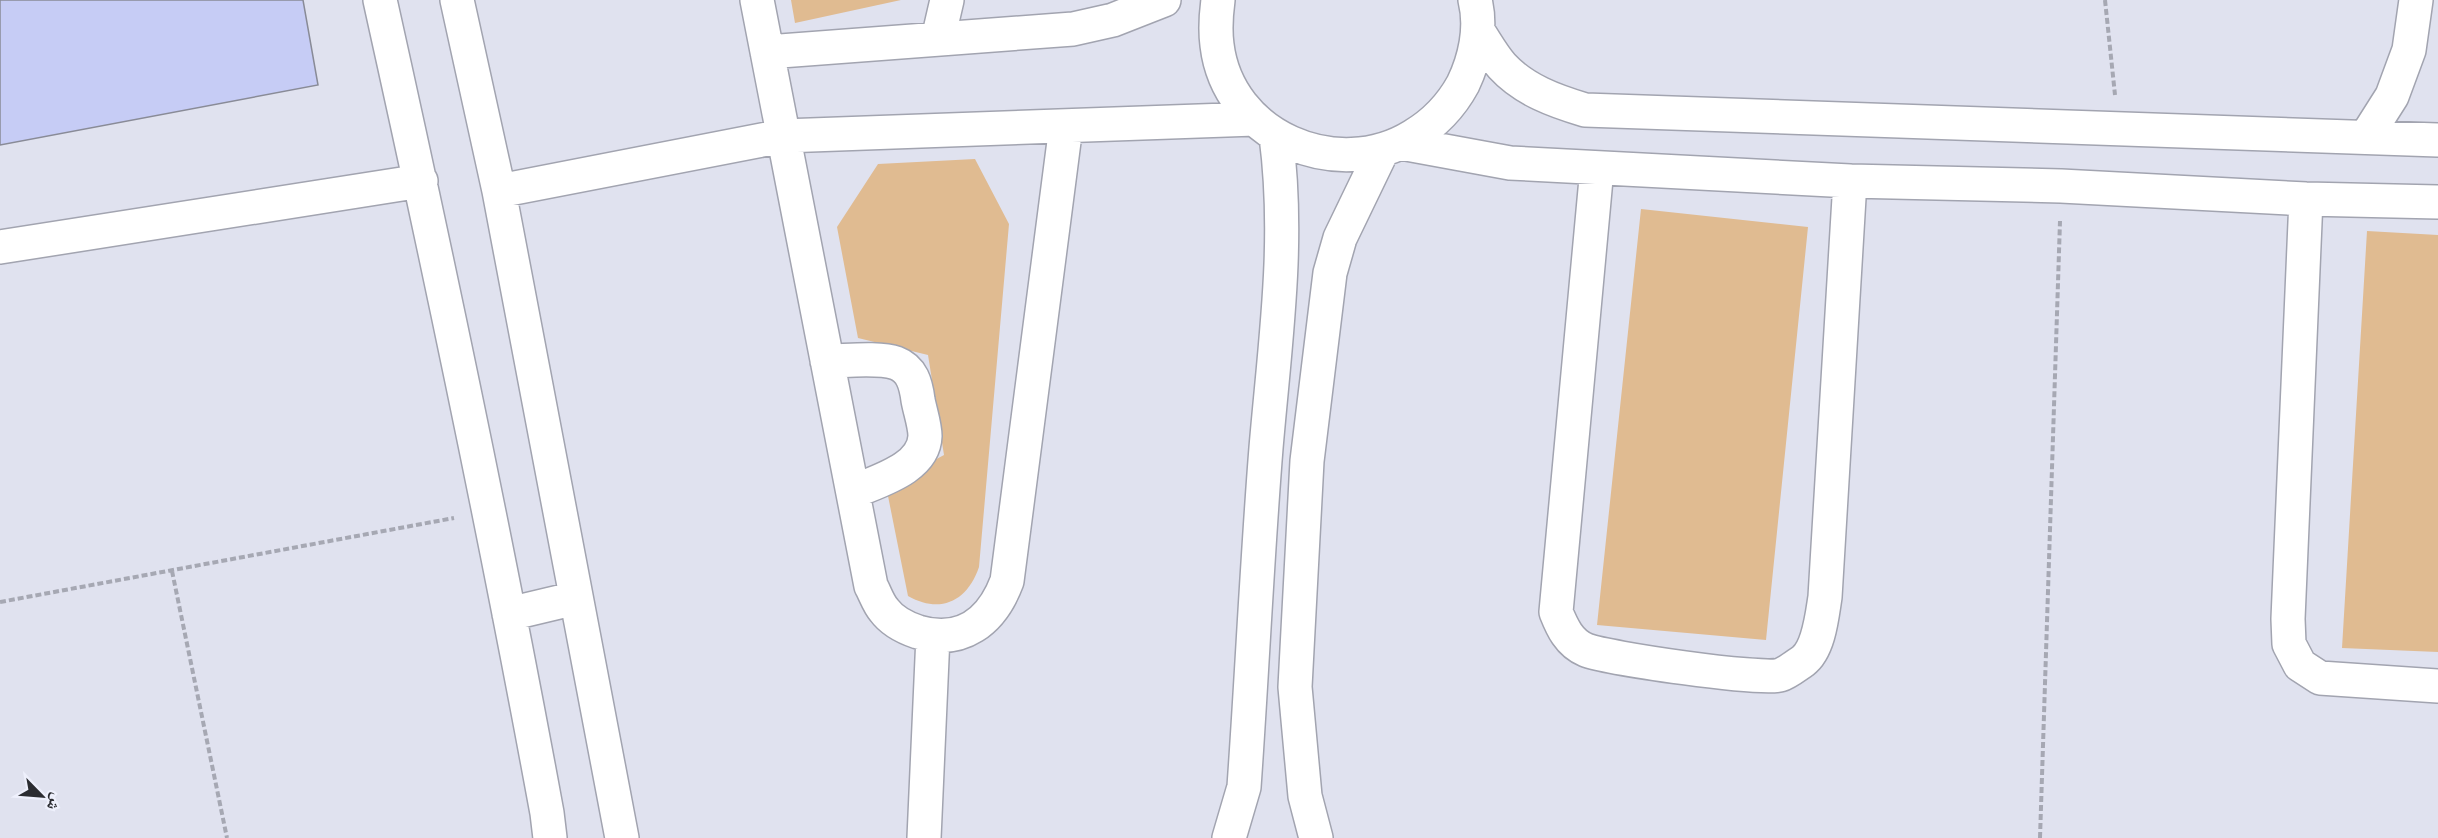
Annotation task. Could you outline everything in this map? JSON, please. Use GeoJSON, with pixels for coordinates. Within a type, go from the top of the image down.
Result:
{"type":"FeatureCollection","features":[{"type":"Feature","properties":{"kind":"street"},"geometry":{"type":"LineString","coordinates":[[380,0],[420,181],[509,614],[548,813],[550,838]]}},
{"type":"Feature","properties":{"kind":"street"},"geometry":{"type":"LineString","coordinates":[[458,0],[499,191],[576,598],[625,836]]}},
{"type":"Feature","properties":{"kind":"street"},"geometry":{"type":"LineString","coordinates":[[757,0],[871,586],[884,611],[906,628],[933,636],[953,634],[972,628],[987,616],[1000,600],[1007,581],[1066,126]]}},
{"type":"Feature","properties":{"kind":"street"},"geometry":{"type":"LineString","coordinates":[[938,39],[947,0]]}},
{"type":"Feature","properties":{"kind":"street"},"geometry":{"type":"LineString","coordinates":[[767,52],[1073,28],[1113,20],[1164,0]]}},
{"type":"Feature","properties":{"kind":"street"},"geometry":{"type":"LineString","coordinates":[[1218,0],[1215,20],[1217,47],[1225,74],[1237,98],[1265,127],[1301,148],[1328,154],[1355,155],[1391,147],[1431,125],[1455,99],[1471,68],[1479,11]]}},
{"type":"Feature","properties":{"kind":"street"},"geometry":{"type":"LineString","coordinates":[[2366,137],[2392,96],[2409,50],[2416,0]]}},
{"type":"Feature","properties":{"kind":"street"},"geometry":{"type":"LineString","coordinates":[[1479,11],[1503,67],[1527,87],[1555,101],[1585,110],[2438,140]]}},
{"type":"Feature","properties":{"kind":"street"},"geometry":{"type":"LineString","coordinates":[[499,191],[783,136],[1066,126],[1265,127]]}},
{"type":"Feature","properties":{"kind":"street"},"geometry":{"type":"LineString","coordinates":[[1229,838],[1244,787],[1266,450],[1282,267],[1282,180],[1265,127]]}},
{"type":"Feature","properties":{"kind":"street"},"geometry":{"type":"LineString","coordinates":[[1391,147],[1510,163],[1597,168],[1850,181],[2061,186],[2306,199],[2438,202]]}},
{"type":"Feature","properties":{"kind":"street"},"geometry":{"type":"LineString","coordinates":[[1316,838],[1305,796],[1295,687],[1307,461],[1330,273],[1340,238],[1391,147]]}},
{"type":"Feature","properties":{"kind":"street"},"geometry":{"type":"LineString","coordinates":[[1597,168],[1556,612],[1566,634],[1584,649],[1608,655],[1749,675],[1780,675],[1806,659],[1820,632],[1825,597],[1850,181]]}},
{"type":"Feature","properties":{"kind":"street"},"geometry":{"type":"LineString","coordinates":[[0,248],[420,181]]}},
{"type":"Feature","properties":{"kind":"street"},"geometry":{"type":"LineString","coordinates":[[2306,199],[2288,608],[2289,644],[2300,665],[2320,678],[2438,686]]}},
{"type":"Feature","properties":{"kind":"street"},"geometry":{"type":"LineString","coordinates":[[827,361],[895,363],[907,370],[915,381],[925,436],[922,449],[904,468],[853,492]]}},
{"type":"Feature","properties":{"kind":"street"},"geometry":{"type":"LineString","coordinates":[[509,614],[576,598]]}},
{"type":"Feature","properties":{"kind":"street"},"geometry":{"type":"LineString","coordinates":[[924,838],[933,636]]}},
{"type":"Feature","properties":{"kind":"street"},"geometry":{"type":"LineString","coordinates":[[1248,733],[1300,738]]}},
{"type":"Feature","properties":{"kind":"path"},"geometry":{"type":"LineString","coordinates":[[2105,0],[2119,129]]}},
{"type":"Feature","properties":{"kind":"path"},"geometry":{"type":"LineString","coordinates":[[2040,838],[2061,186]]}},
{"type":"Feature","properties":{"kind":"path"},"geometry":{"type":"LineString","coordinates":[[0,602],[488,512]]}},
{"type":"Feature","properties":{"kind":"path"},"geometry":{"type":"LineString","coordinates":[[172,571],[227,838]]}},
{"type":"Feature","properties":{"kind":"shaded area"},"geometry":{"type":"Polygon","coordinates":[[[791,0],[901,0],[795,23],[791,0]]]}},
{"type":"Feature","properties":{"kind":"shaded area"},"geometry":{"type":"Polygon","coordinates":[[[975,159],[1009,224],[979,567],[974,579],[960,596],[941,604],[931,604],[908,596],[886,486],[944,455],[928,355],[858,338],[837,227],[878,164],[975,159]]]}},
{"type":"Feature","properties":{"kind":"shaded area"},"geometry":{"type":"Polygon","coordinates":[[[1641,209],[1808,227],[1766,640],[1597,625],[1641,209]]]}},
{"type":"Feature","properties":{"kind":"shaded area"},"geometry":{"type":"Polygon","coordinates":[[[2367,231],[2438,235],[2438,652],[2342,648],[2367,231]]]}},
{"type":"Feature","properties":{"kind":"building"},"geometry":{"type":"Polygon","coordinates":[[[0,0],[303,0],[318,85],[0,145],[0,0]]]}}]}
